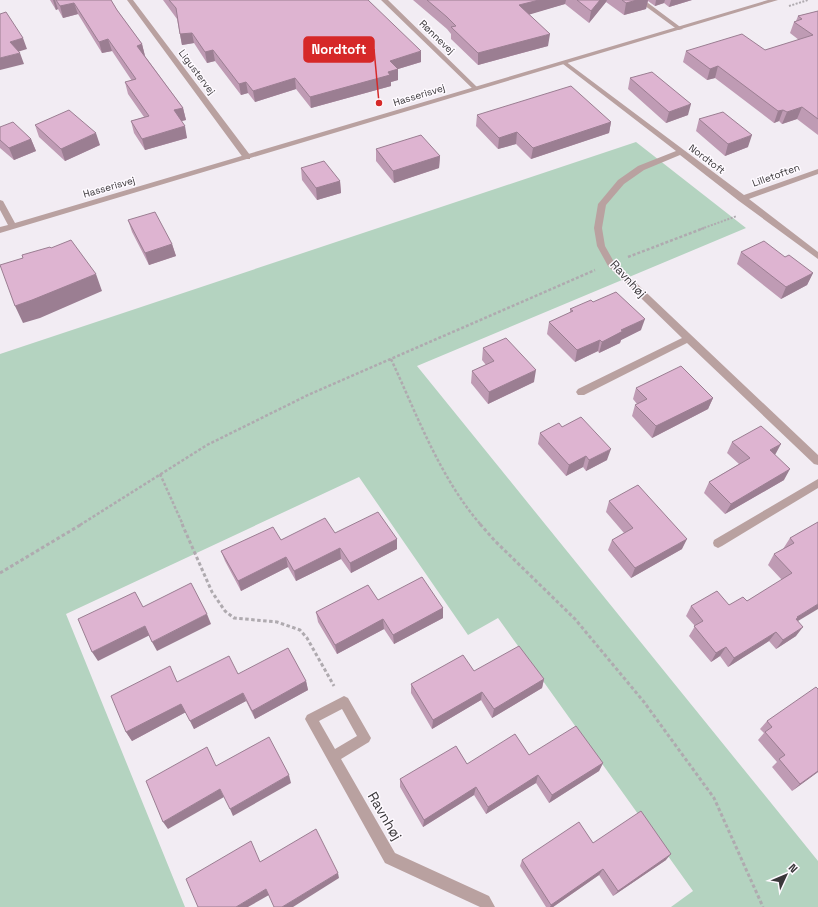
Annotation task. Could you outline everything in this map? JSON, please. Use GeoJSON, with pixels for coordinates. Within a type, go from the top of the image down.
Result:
{"type":"FeatureCollection","features":[{"type":"Feature","properties":{"kind":"street","name":"Ligustervej"},"geometry":{"type":"LineString","coordinates":[[130,0],[247,157]]}},
{"type":"Feature","properties":{"kind":"street","name":"Rønnevej"},"geometry":{"type":"LineString","coordinates":[[384,0],[476,88]]}},
{"type":"Feature","properties":{"kind":"street"},"geometry":{"type":"LineString","coordinates":[[640,0],[680,29]]}},
{"type":"Feature","properties":{"kind":"street","name":"Hasserisvej"},"geometry":{"type":"LineString","coordinates":[[0,230],[775,0]]}},
{"type":"Feature","properties":{"kind":"street","name":"Nordtoft"},"geometry":{"type":"LineString","coordinates":[[565,63],[818,256]]}},
{"type":"Feature","properties":{"kind":"street","name":"Ravnhøj"},"geometry":{"type":"LineString","coordinates":[[680,152],[641,168],[621,182],[602,204],[598,228],[601,246],[611,264],[625,279],[818,461]]}},
{"type":"Feature","properties":{"kind":"street","name":"Lilletoften"},"geometry":{"type":"LineString","coordinates":[[742,199],[818,171]]}},
{"type":"Feature","properties":{"kind":"street"},"geometry":{"type":"LineString","coordinates":[[0,203],[13,226]]}},
{"type":"Feature","properties":{"kind":"street"},"geometry":{"type":"LineString","coordinates":[[581,392],[688,339]]}},
{"type":"Feature","properties":{"kind":"street"},"geometry":{"type":"LineString","coordinates":[[718,543],[818,483]]}},
{"type":"Feature","properties":{"kind":"street"},"geometry":{"type":"LineString","coordinates":[[332,757],[365,738],[344,702]]}},
{"type":"Feature","properties":{"kind":"street","name":"Ravnhøj"},"geometry":{"type":"LineString","coordinates":[[344,702],[311,719],[390,858],[484,901],[488,907]]}},
{"type":"Feature","properties":{"kind":"path"},"geometry":{"type":"LineString","coordinates":[[0,573],[89,520],[159,474],[207,445],[308,395],[611,264],[755,209]]}},
{"type":"Feature","properties":{"kind":"path"},"geometry":{"type":"LineString","coordinates":[[391,359],[430,445],[455,490],[473,516],[495,540],[575,619],[644,702],[714,798],[763,907]]}},
{"type":"Feature","properties":{"kind":"path"},"geometry":{"type":"LineString","coordinates":[[159,474],[212,592],[225,611],[234,618],[277,622],[300,630],[307,638],[344,702]]}},
{"type":"Feature","properties":{"kind":"green space"},"geometry":{"type":"Polygon","coordinates":[[[636,142],[746,228],[417,366],[818,861],[818,907],[671,907],[693,891],[498,618],[468,635],[359,477],[66,614],[185,907],[0,907],[0,354],[636,142]]]}},
{"type":"Feature","properties":{"kind":"building"},"geometry":{"type":"Polygon","coordinates":[[[56,0],[111,0],[142,44],[137,46],[183,108],[174,110],[185,126],[142,139],[131,121],[149,116],[125,82],[136,79],[108,39],[99,42],[74,3],[60,6],[56,0]]]}},
{"type":"Feature","properties":{"kind":"building"},"geometry":{"type":"Polygon","coordinates":[[[169,0],[368,0],[421,51],[390,61],[398,69],[388,72],[390,75],[310,97],[295,78],[253,91],[246,82],[239,84],[213,50],[205,52],[192,33],[180,34],[176,8],[169,0]]]}},
{"type":"Feature","properties":{"kind":"building"},"geometry":{"type":"Polygon","coordinates":[[[427,0],[539,0],[519,5],[550,34],[478,53],[451,27],[456,26],[427,0]]]}},
{"type":"Feature","properties":{"kind":"building"},"geometry":{"type":"Polygon","coordinates":[[[577,0],[600,0],[591,11],[577,0]]]}},
{"type":"Feature","properties":{"kind":"building"},"geometry":{"type":"Polygon","coordinates":[[[622,0],[637,0],[626,3],[622,0]]]}},
{"type":"Feature","properties":{"kind":"building"},"geometry":{"type":"Polygon","coordinates":[[[818,11],[818,119],[802,107],[787,112],[783,110],[778,111],[718,66],[710,69],[686,51],[742,34],[765,50],[813,35],[794,22],[802,19],[798,16],[818,11]]]}},
{"type":"Feature","properties":{"kind":"building"},"geometry":{"type":"Polygon","coordinates":[[[6,12],[23,38],[10,42],[20,53],[0,58],[0,14],[6,12]]]}},
{"type":"Feature","properties":{"kind":"building"},"geometry":{"type":"Polygon","coordinates":[[[652,72],[691,104],[669,112],[630,78],[652,72]]]}},
{"type":"Feature","properties":{"kind":"building"},"geometry":{"type":"Polygon","coordinates":[[[571,86],[611,122],[533,148],[517,132],[499,138],[477,115],[571,86]]]}},
{"type":"Feature","properties":{"kind":"building"},"geometry":{"type":"Polygon","coordinates":[[[69,110],[96,133],[61,149],[35,125],[69,110]]]}},
{"type":"Feature","properties":{"kind":"building"},"geometry":{"type":"Polygon","coordinates":[[[723,112],[752,135],[728,144],[699,119],[723,112]]]}},
{"type":"Feature","properties":{"kind":"building"},"geometry":{"type":"Polygon","coordinates":[[[13,122],[31,139],[9,148],[0,140],[0,127],[13,122]]]}},
{"type":"Feature","properties":{"kind":"building"},"geometry":{"type":"Polygon","coordinates":[[[421,135],[440,156],[393,171],[376,149],[421,135]]]}},
{"type":"Feature","properties":{"kind":"building"},"geometry":{"type":"Polygon","coordinates":[[[324,161],[340,181],[316,188],[301,168],[324,161]]]}},
{"type":"Feature","properties":{"kind":"building"},"geometry":{"type":"Polygon","coordinates":[[[155,212],[172,244],[145,253],[128,220],[155,212]]]}},
{"type":"Feature","properties":{"kind":"building"},"geometry":{"type":"Polygon","coordinates":[[[71,240],[96,274],[15,306],[0,265],[23,258],[22,255],[50,247],[51,248],[71,240]]]}},
{"type":"Feature","properties":{"kind":"building"},"geometry":{"type":"Polygon","coordinates":[[[764,241],[785,257],[789,255],[813,273],[786,287],[741,252],[764,241]]]}},
{"type":"Feature","properties":{"kind":"building"},"geometry":{"type":"Polygon","coordinates":[[[616,292],[645,319],[621,330],[623,331],[602,342],[600,340],[577,350],[549,322],[573,311],[570,309],[591,300],[593,302],[616,292]]]}},
{"type":"Feature","properties":{"kind":"building"},"geometry":{"type":"Polygon","coordinates":[[[506,338],[536,370],[489,392],[472,371],[494,361],[483,348],[506,338]]]}},
{"type":"Feature","properties":{"kind":"building"},"geometry":{"type":"Polygon","coordinates":[[[681,366],[713,398],[656,426],[635,405],[647,399],[636,388],[681,366]]]}},
{"type":"Feature","properties":{"kind":"building"},"geometry":{"type":"Polygon","coordinates":[[[581,417],[611,449],[589,460],[586,456],[569,465],[540,433],[559,423],[562,427],[581,417]]]}},
{"type":"Feature","properties":{"kind":"building"},"geometry":{"type":"Polygon","coordinates":[[[761,426],[781,444],[770,450],[790,469],[731,504],[709,482],[750,458],[732,442],[761,426]]]}},
{"type":"Feature","properties":{"kind":"building"},"geometry":{"type":"Polygon","coordinates":[[[638,485],[687,539],[635,568],[612,540],[633,528],[609,501],[638,485]]]}},
{"type":"Feature","properties":{"kind":"building"},"geometry":{"type":"Polygon","coordinates":[[[378,512],[397,539],[350,563],[340,548],[294,571],[286,557],[238,581],[221,551],[273,527],[281,540],[325,518],[335,533],[378,512]]]}},
{"type":"Feature","properties":{"kind":"building"},"geometry":{"type":"Polygon","coordinates":[[[818,522],[818,604],[797,617],[798,618],[796,619],[803,627],[783,640],[776,632],[734,658],[726,647],[716,653],[694,626],[703,621],[691,606],[717,591],[729,605],[743,597],[747,601],[792,573],[774,554],[794,543],[790,538],[818,522]]]}},
{"type":"Feature","properties":{"kind":"building"},"geometry":{"type":"Polygon","coordinates":[[[422,577],[443,608],[393,635],[383,619],[335,645],[316,612],[368,585],[378,600],[422,577]]]}},
{"type":"Feature","properties":{"kind":"building"},"geometry":{"type":"Polygon","coordinates":[[[191,583],[207,614],[152,642],[145,626],[92,652],[78,619],[135,592],[143,607],[191,583]]]}},
{"type":"Feature","properties":{"kind":"building"},"geometry":{"type":"Polygon","coordinates":[[[519,646],[544,679],[494,709],[482,692],[433,720],[411,684],[463,655],[474,671],[519,646]]]}},
{"type":"Feature","properties":{"kind":"building"},"geometry":{"type":"Polygon","coordinates":[[[288,648],[306,681],[252,711],[243,693],[190,721],[181,704],[126,732],[111,696],[170,666],[177,682],[229,656],[238,674],[288,648]]]}},
{"type":"Feature","properties":{"kind":"building"},"geometry":{"type":"Polygon","coordinates":[[[816,687],[818,689],[818,771],[800,784],[779,759],[785,755],[765,732],[772,727],[767,721],[816,687]]]}},
{"type":"Feature","properties":{"kind":"building"},"geometry":{"type":"Polygon","coordinates":[[[576,726],[603,763],[552,795],[538,775],[488,807],[476,787],[424,820],[400,779],[456,746],[467,764],[515,734],[529,755],[576,726]]]}},
{"type":"Feature","properties":{"kind":"building"},"geometry":{"type":"Polygon","coordinates":[[[269,737],[289,775],[230,809],[220,789],[163,822],[146,781],[207,747],[216,766],[269,737]]]}},
{"type":"Feature","properties":{"kind":"building"},"geometry":{"type":"Polygon","coordinates":[[[641,811],[671,854],[618,891],[603,869],[551,905],[522,860],[579,822],[593,843],[641,811]]]}},
{"type":"Feature","properties":{"kind":"building"},"geometry":{"type":"Polygon","coordinates":[[[316,829],[338,873],[282,907],[274,907],[266,889],[236,907],[198,907],[186,879],[251,841],[260,862],[316,829]]]}},
{"type":"Feature","properties":{"kind":"place","name":"Nordtoft"},"geometry":{"type":"Point","coordinates":[379,103]}}]}
